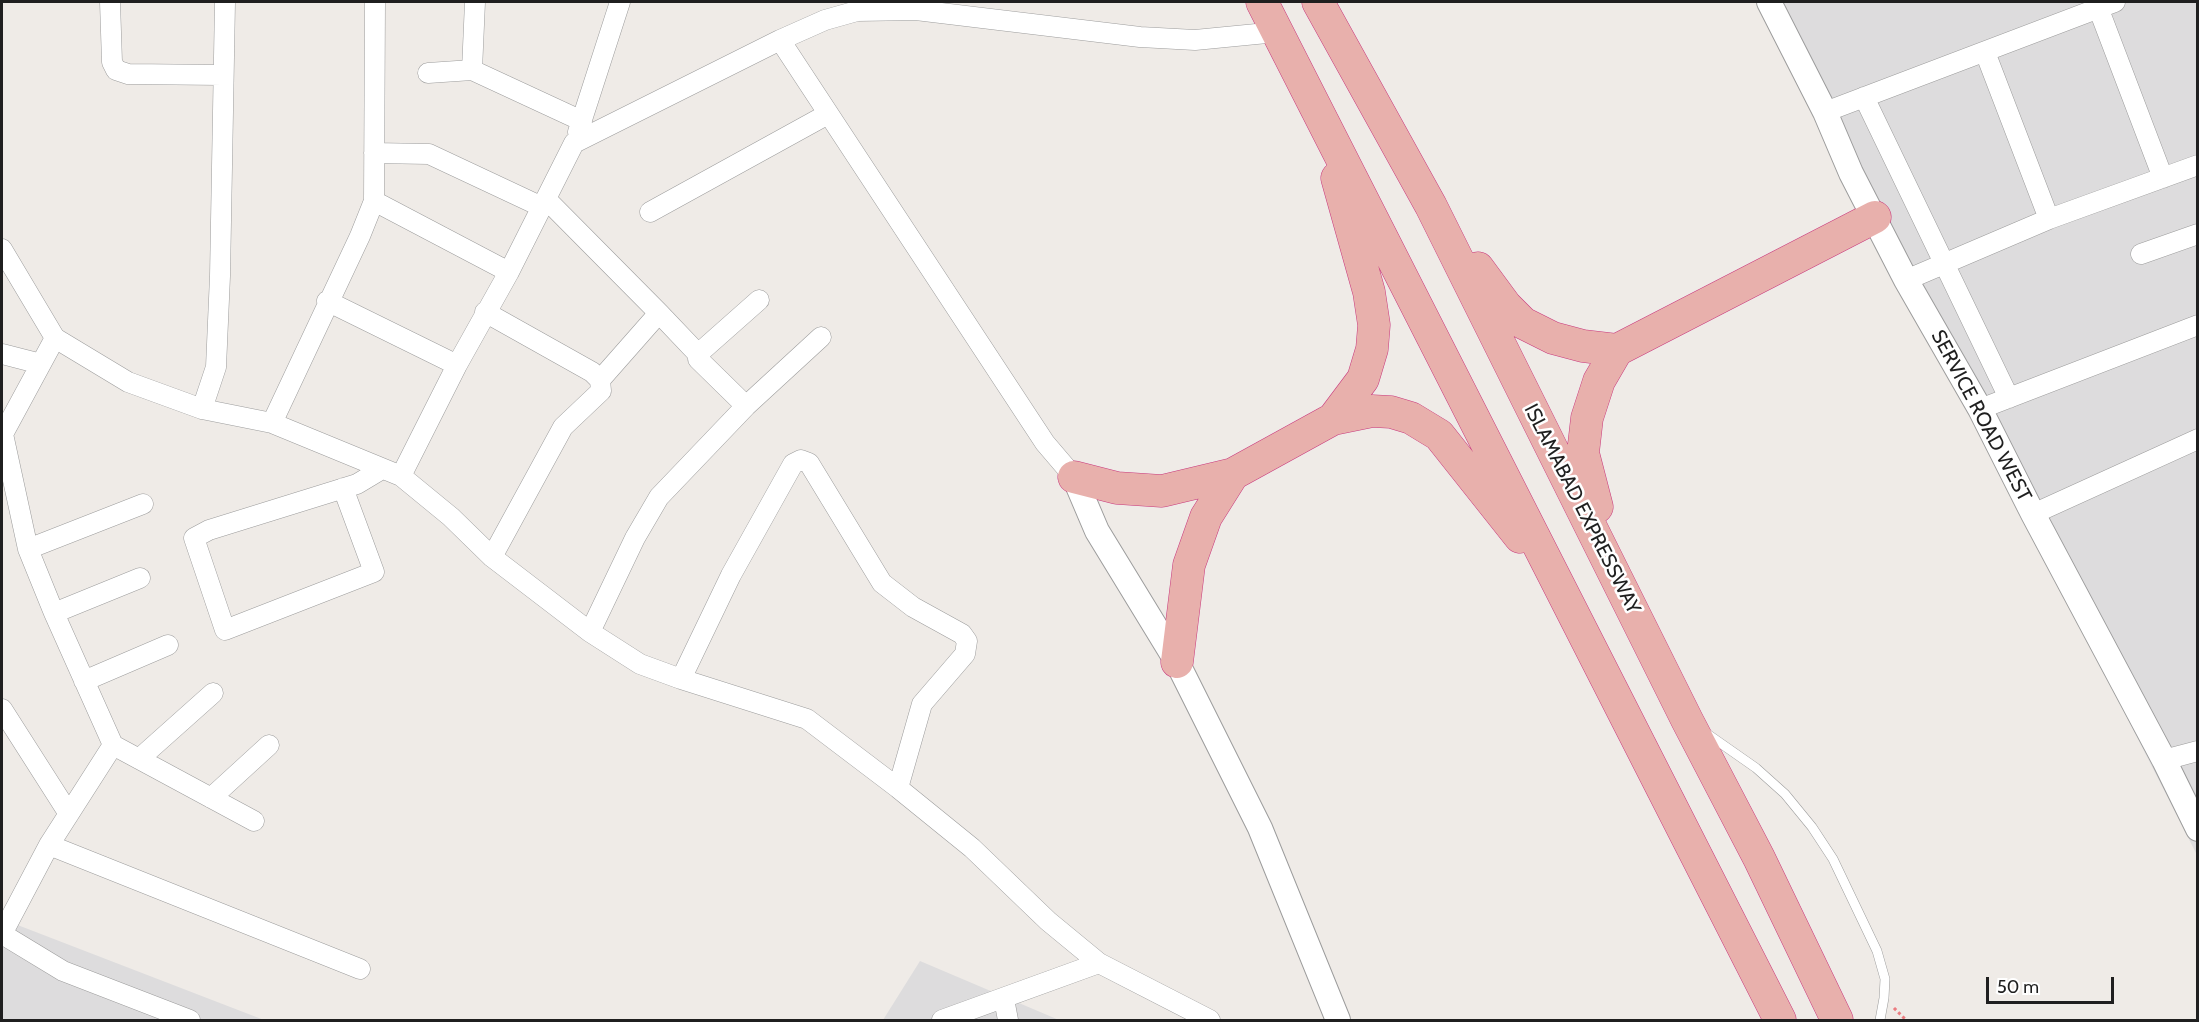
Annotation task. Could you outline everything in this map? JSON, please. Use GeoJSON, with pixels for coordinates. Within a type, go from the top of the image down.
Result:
{"type":"FeatureCollection","features":[{"type":"Feature","properties":{"kind":"highway"},"geometry":{"type":"LineString","coordinates":[[1262,2],[1780,1020]]}},
{"type":"Feature","properties":{"kind":"highway","name":"ISLAMABAD EXPRESSWAY"},"geometry":{"type":"LineString","coordinates":[[1318,2],[1431,206],[1616,574],[1686,720],[1759,858],[1837,1020]]}},
{"type":"Feature","properties":{"kind":"highway"},"geometry":{"type":"LineString","coordinates":[[1321,119],[1369,292],[1374,325],[1372,349],[1363,379],[1333,419]]}},
{"type":"Feature","properties":{"kind":"highway"},"geometry":{"type":"LineString","coordinates":[[1431,206],[1506,306],[1523,323],[1553,338],[1583,346],[1617,350]]}},
{"type":"Feature","properties":{"kind":"highway"},"geometry":{"type":"LineString","coordinates":[[1616,574],[1584,453],[1587,418],[1599,381],[1617,350],[1875,217]]}},
{"type":"Feature","properties":{"kind":"highway"},"geometry":{"type":"LineString","coordinates":[[1074,477],[1117,488],[1162,491],[1233,474],[1333,419],[1372,411],[1392,412],[1411,418],[1439,435],[1558,584]]}},
{"type":"Feature","properties":{"kind":"highway"},"geometry":{"type":"LineString","coordinates":[[1177,662],[1189,565],[1206,517],[1233,474]]}},
{"type":"Feature","properties":{"kind":"street"},"geometry":{"type":"LineString","coordinates":[[110,2],[112,62],[116,70],[128,74],[222,75]]}},
{"type":"Feature","properties":{"kind":"street"},"geometry":{"type":"LineString","coordinates":[[202,409],[216,367],[225,2]]}},
{"type":"Feature","properties":{"kind":"street"},"geometry":{"type":"LineString","coordinates":[[272,423],[327,301],[360,236],[374,201],[375,2]]}},
{"type":"Feature","properties":{"kind":"street"},"geometry":{"type":"LineString","coordinates":[[472,70],[475,2]]}},
{"type":"Feature","properties":{"kind":"street"},"geometry":{"type":"LineString","coordinates":[[343,488],[374,572],[225,630],[194,538],[209,530],[392,472],[457,365],[574,143],[620,2]]}},
{"type":"Feature","properties":{"kind":"street","name":"SERVICE ROAD WEST"},"geometry":{"type":"LineString","coordinates":[[1769,2],[1825,112],[1851,173],[1906,280],[1980,409],[2198,829]]}},
{"type":"Feature","properties":{"kind":"street"},"geometry":{"type":"LineString","coordinates":[[1825,112],[1985,52],[2103,4],[2163,178]]}},
{"type":"Feature","properties":{"kind":"street"},"geometry":{"type":"LineString","coordinates":[[574,143],[851,6],[916,10],[1140,37],[1195,40],[1277,32]]}},
{"type":"Feature","properties":{"kind":"street"},"geometry":{"type":"LineString","coordinates":[[780,40],[1046,443],[1074,477],[1097,531],[1177,662],[1260,828],[1338,1020]]}},
{"type":"Feature","properties":{"kind":"street"},"geometry":{"type":"LineString","coordinates":[[1985,52],[2049,219]]}},
{"type":"Feature","properties":{"kind":"street"},"geometry":{"type":"LineString","coordinates":[[428,73],[472,70],[582,121]]}},
{"type":"Feature","properties":{"kind":"street"},"geometry":{"type":"LineString","coordinates":[[1864,97],[2010,398]]}},
{"type":"Feature","properties":{"kind":"street"},"geometry":{"type":"LineString","coordinates":[[651,212],[828,114]]}},
{"type":"Feature","properties":{"kind":"street"},"geometry":{"type":"LineString","coordinates":[[374,153],[429,153],[544,203],[659,313],[698,354],[698,359],[746,406]]}},
{"type":"Feature","properties":{"kind":"street"},"geometry":{"type":"LineString","coordinates":[[1906,280],[2049,219],[2198,165]]}},
{"type":"Feature","properties":{"kind":"street"},"geometry":{"type":"LineString","coordinates":[[374,201],[508,272]]}},
{"type":"Feature","properties":{"kind":"street"},"geometry":{"type":"LineString","coordinates":[[2141,254],[2198,234]]}},
{"type":"Feature","properties":{"kind":"street"},"geometry":{"type":"LineString","coordinates":[[2,249],[55,339],[128,382],[202,409],[272,423],[392,472],[451,517],[492,557],[590,632],[640,664],[807,719],[972,848],[1048,921],[1099,963],[1210,1020]]}},
{"type":"Feature","properties":{"kind":"street"},"geometry":{"type":"LineString","coordinates":[[698,354],[759,300]]}},
{"type":"Feature","properties":{"kind":"street"},"geometry":{"type":"LineString","coordinates":[[327,301],[457,365]]}},
{"type":"Feature","properties":{"kind":"street"},"geometry":{"type":"LineString","coordinates":[[485,312],[592,372],[600,380],[601,391],[562,427],[492,557]]}},
{"type":"Feature","properties":{"kind":"street"},"geometry":{"type":"LineString","coordinates":[[600,380],[659,313]]}},
{"type":"Feature","properties":{"kind":"street"},"geometry":{"type":"LineString","coordinates":[[1980,409],[2198,325]]}},
{"type":"Feature","properties":{"kind":"street"},"geometry":{"type":"LineString","coordinates":[[590,632],[635,538],[659,497],[746,406],[821,337]]}},
{"type":"Feature","properties":{"kind":"street"},"geometry":{"type":"LineString","coordinates":[[55,339],[2,434],[28,549],[54,613],[113,745],[254,821]]}},
{"type":"Feature","properties":{"kind":"street"},"geometry":{"type":"LineString","coordinates":[[2,354],[41,364]]}},
{"type":"Feature","properties":{"kind":"street"},"geometry":{"type":"LineString","coordinates":[[2033,514],[2198,439]]}},
{"type":"Feature","properties":{"kind":"street"},"geometry":{"type":"LineString","coordinates":[[681,679],[731,575],[793,464],[801,460],[809,463],[882,583],[913,607],[962,634],[967,641],[965,654],[922,704],[898,788]]}},
{"type":"Feature","properties":{"kind":"street"},"geometry":{"type":"LineString","coordinates":[[28,549],[143,504]]}},
{"type":"Feature","properties":{"kind":"street"},"geometry":{"type":"LineString","coordinates":[[54,613],[140,578]]}},
{"type":"Feature","properties":{"kind":"street"},"geometry":{"type":"LineString","coordinates":[[84,681],[168,645]]}},
{"type":"Feature","properties":{"kind":"street"},"geometry":{"type":"LineString","coordinates":[[139,759],[213,693]]}},
{"type":"Feature","properties":{"kind":"street"},"geometry":{"type":"LineString","coordinates":[[2,709],[69,814]]}},
{"type":"Feature","properties":{"kind":"street"},"geometry":{"type":"LineString","coordinates":[[113,745],[49,845],[2,934],[63,971],[190,1020]]}},
{"type":"Feature","properties":{"kind":"street"},"geometry":{"type":"LineString","coordinates":[[211,798],[269,746]]}},
{"type":"Feature","properties":{"kind":"street"},"geometry":{"type":"LineString","coordinates":[[2164,760],[2198,751]]}},
{"type":"Feature","properties":{"kind":"street"},"geometry":{"type":"LineString","coordinates":[[49,845],[360,969]]}},
{"type":"Feature","properties":{"kind":"street"},"geometry":{"type":"LineString","coordinates":[[942,1020],[1099,963]]}},
{"type":"Feature","properties":{"kind":"street"},"geometry":{"type":"LineString","coordinates":[[1004,999],[1008,1020]]}},
{"type":"Feature","properties":{"kind":"lane"},"geometry":{"type":"LineString","coordinates":[[1686,720],[1756,768],[1785,794],[1812,826],[1833,859],[1877,951],[1885,980],[1880,1020]]}},
{"type":"Feature","properties":{"kind":"shaded area"},"geometry":{"type":"Polygon","coordinates":[[[1762,2],[2197,2],[2197,855],[1762,2]]]}},
{"type":"Feature","properties":{"kind":"shaded area"},"geometry":{"type":"Polygon","coordinates":[[[2,919],[264,1020],[2,1020],[2,919]]]}},
{"type":"Feature","properties":{"kind":"shaded area"},"geometry":{"type":"Polygon","coordinates":[[[920,961],[1059,1020],[883,1020],[920,961]]]}}]}
